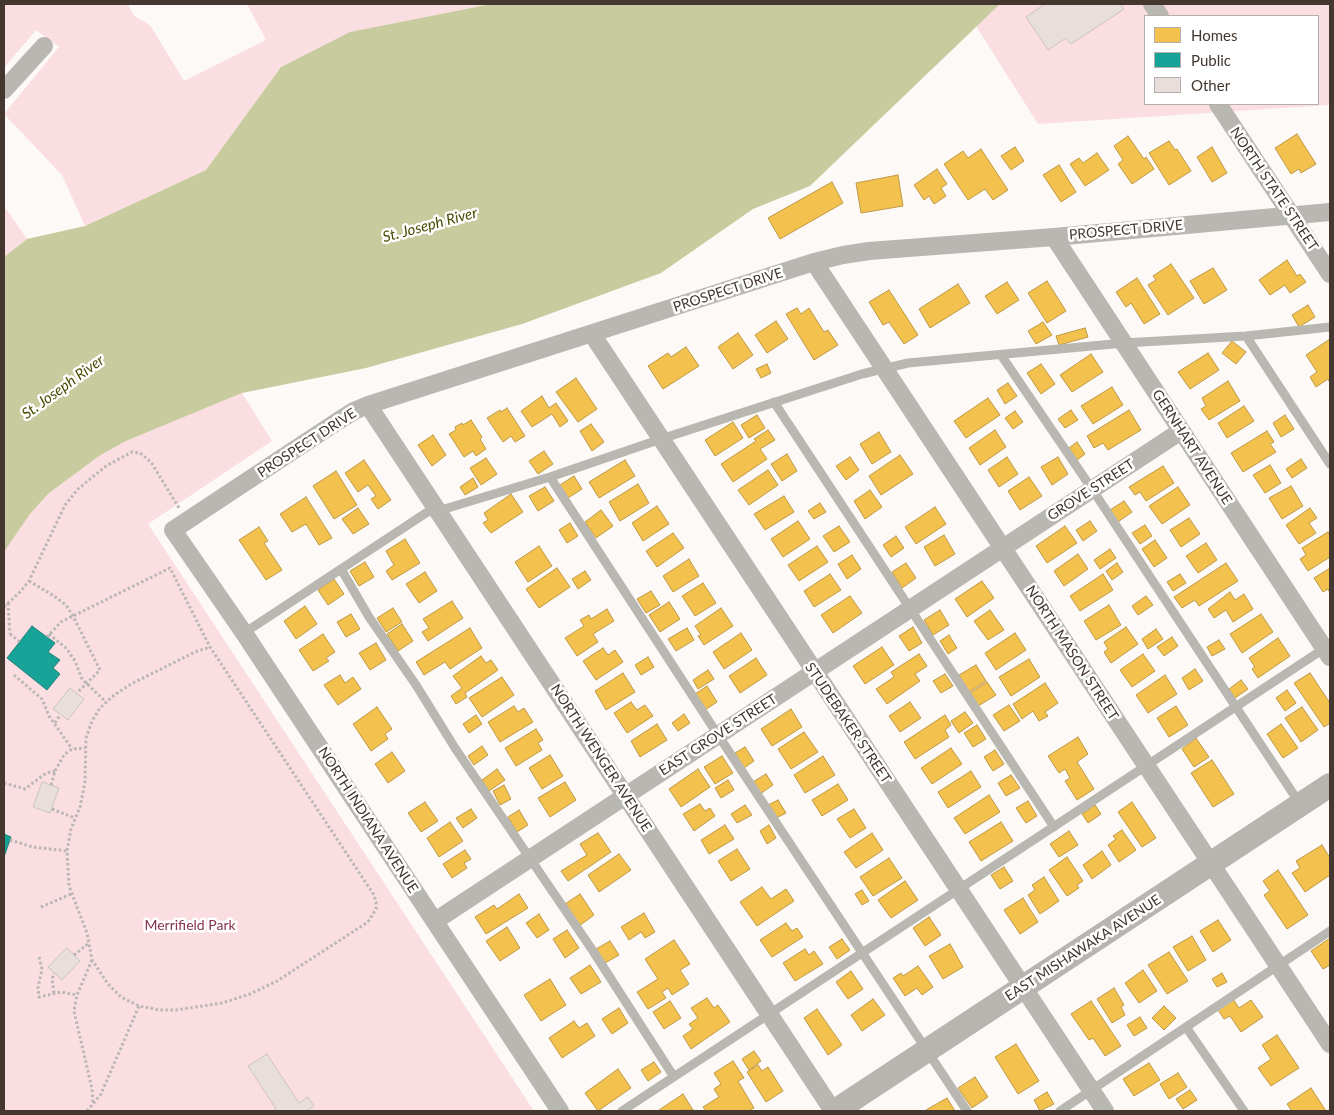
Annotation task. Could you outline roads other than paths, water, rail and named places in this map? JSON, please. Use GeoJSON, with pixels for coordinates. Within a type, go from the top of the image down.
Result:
{"type":"FeatureCollection","features":[{"type":"Feature","properties":{"kind":"street"},"geometry":{"type":"LineString","coordinates":[[1152,4],[1159,15]]}},
{"type":"Feature","properties":{"kind":"street"},"geometry":{"type":"LineString","coordinates":[[4,90],[44,46]]}},
{"type":"Feature","properties":{"kind":"street","name":"NORTH STATE STREET"},"geometry":{"type":"LineString","coordinates":[[1219,105],[1330,274]]}},
{"type":"Feature","properties":{"kind":"street","name":"PROSPECT DRIVE"},"geometry":{"type":"LineString","coordinates":[[180,526],[354,411],[368,405],[814,262],[869,251],[1054,237],[1330,212]]}},
{"type":"Feature","properties":{"kind":"street","name":"GERNHART AVENUE"},"geometry":{"type":"LineString","coordinates":[[1054,237],[1328,650]]}},
{"type":"Feature","properties":{"kind":"street","name":"NORTH MASON STREET"},"geometry":{"type":"LineString","coordinates":[[814,262],[1330,1044]]}},
{"type":"Feature","properties":{"kind":"street","name":"STUDEBAKER STREET"},"geometry":{"type":"LineString","coordinates":[[592,334],[1105,1111]]}},
{"type":"Feature","properties":{"kind":"street","name":"NORTH WENGER AVENUE"},"geometry":{"type":"LineString","coordinates":[[368,405],[834,1111]]}},
{"type":"Feature","properties":{"kind":"street","name":"GROVE STREET"},"geometry":{"type":"LineString","coordinates":[[1002,548],[1181,431]]}},
{"type":"Feature","properties":{"kind":"street","name":"NORTH INDIANA AVENUE"},"geometry":{"type":"LineString","coordinates":[[180,526],[244,633],[560,1111]]}},
{"type":"Feature","properties":{"kind":"street","name":"EAST GROVE STREET"},"geometry":{"type":"LineString","coordinates":[[435,921],[1002,548]]}},
{"type":"Feature","properties":{"kind":"street","name":"EAST MISHAWAKA AVENUE"},"geometry":{"type":"LineString","coordinates":[[834,1111],[1330,785]]}},
{"type":"Feature","properties":{"kind":"lane"},"geometry":{"type":"LineString","coordinates":[[244,633],[437,509],[550,477],[774,402],[883,368],[908,363],[1001,354],[1124,343],[1246,336],[1330,327]]}},
{"type":"Feature","properties":{"kind":"lane"},"geometry":{"type":"LineString","coordinates":[[1246,336],[1330,464]]}},
{"type":"Feature","properties":{"kind":"lane"},"geometry":{"type":"LineString","coordinates":[[1001,354],[1301,805]]}},
{"type":"Feature","properties":{"kind":"lane"},"geometry":{"type":"LineString","coordinates":[[774,402],[1054,827]]}},
{"type":"Feature","properties":{"kind":"lane"},"geometry":{"type":"LineString","coordinates":[[550,477],[967,1111]]}},
{"type":"Feature","properties":{"kind":"lane"},"geometry":{"type":"LineString","coordinates":[[341,569],[446,734],[674,1077]]}},
{"type":"Feature","properties":{"kind":"lane"},"geometry":{"type":"LineString","coordinates":[[622,1111],[1236,707],[1328,650]]}},
{"type":"Feature","properties":{"kind":"lane"},"geometry":{"type":"LineString","coordinates":[[1060,1111],[1330,931]]}},
{"type":"Feature","properties":{"kind":"lane"},"geometry":{"type":"LineString","coordinates":[[1186,1027],[1244,1111]]}},
{"type":"Feature","properties":{"kind":"water","name":"St. Joseph River"},"geometry":{"type":"Polygon","coordinates":[[[491,4],[1000,4],[810,186],[753,209],[661,273],[522,324],[366,368],[242,393],[126,441],[99,456],[48,494],[30,514],[4,552],[4,257],[27,239],[85,226],[206,170],[281,67],[350,32],[491,4]]]}},
{"type":"Feature","properties":{"kind":"park label","name":"Merrifield Park"},"geometry":{"type":"Point","coordinates":[190,925]}}]}
